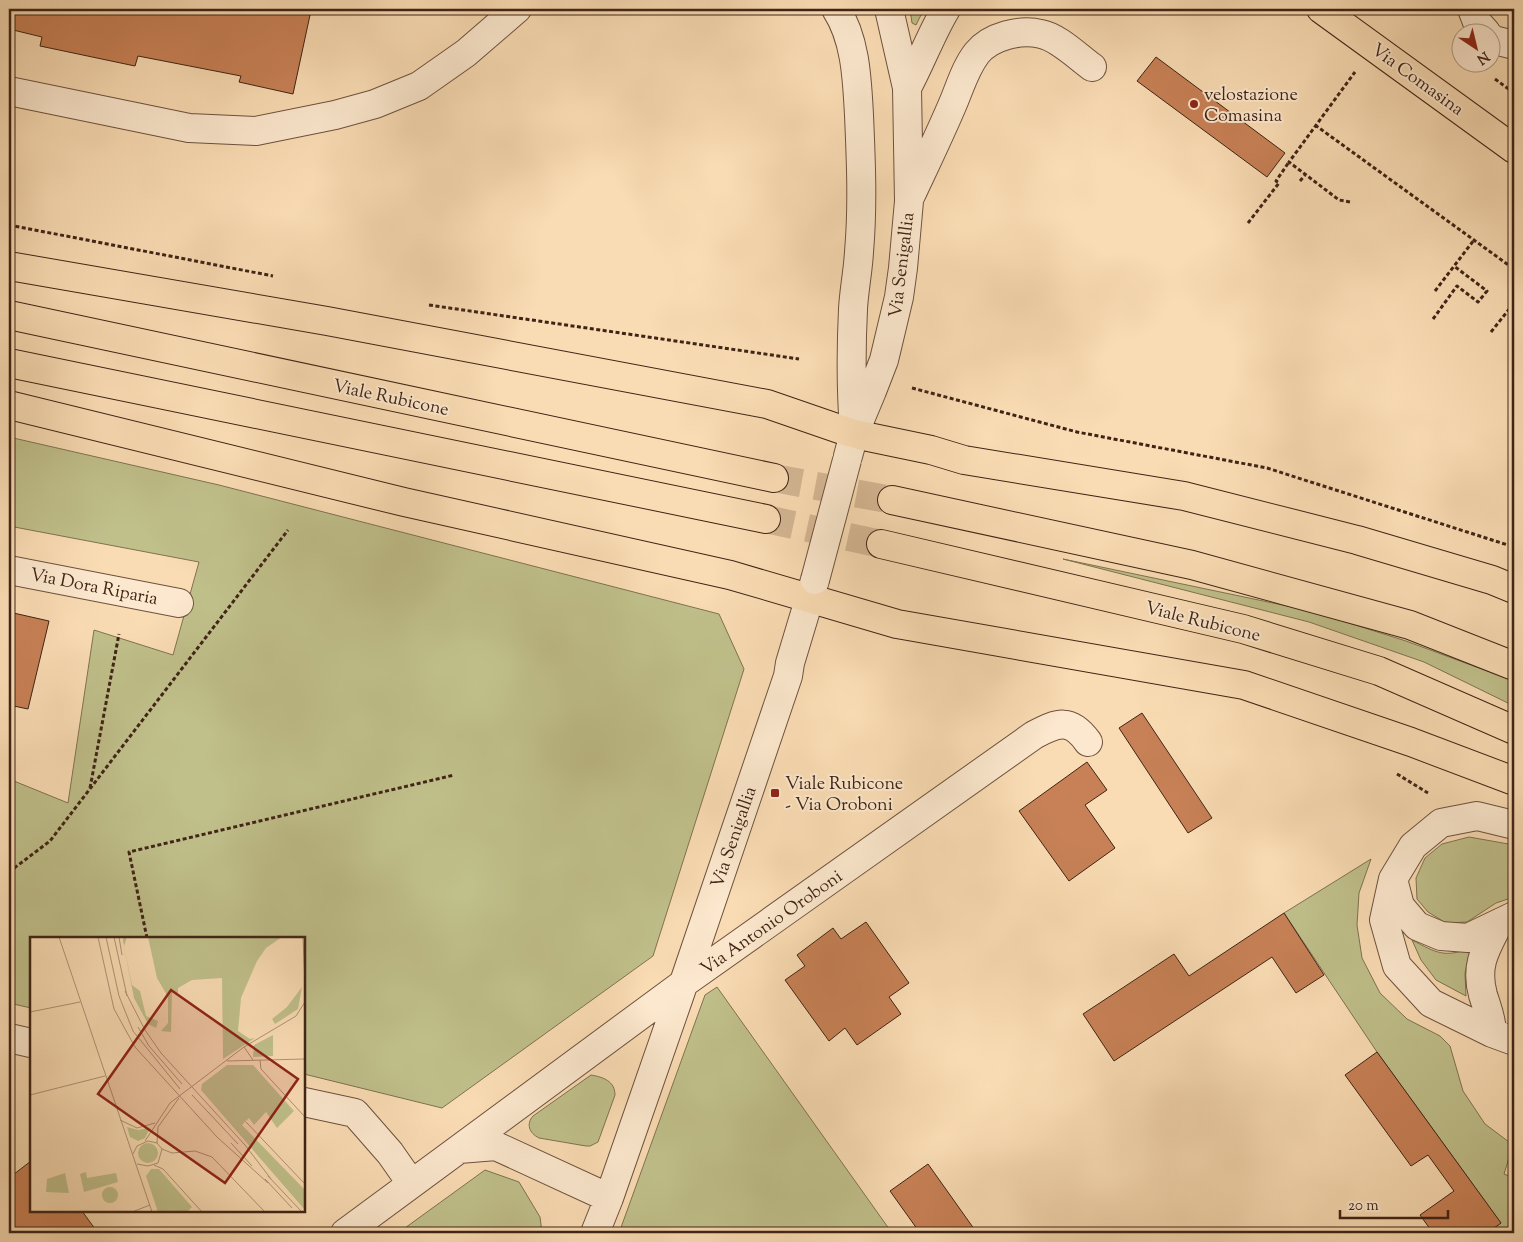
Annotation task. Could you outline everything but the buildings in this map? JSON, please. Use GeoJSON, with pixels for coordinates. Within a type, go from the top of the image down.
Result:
{"type":"FeatureCollection","features":[{"type":"Feature","properties":{"kind":"main road","name":"Via Comasina"},"geometry":{"type":"LineString","coordinates":[[1321,9],[1514,149]]}},
{"type":"Feature","properties":{"kind":"main road"},"geometry":{"type":"LineString","coordinates":[[9,266],[327,321],[767,404],[854,434],[931,450],[964,460],[1184,496],[1357,540],[1492,580],[1514,589]]}},
{"type":"Feature","properties":{"kind":"main road","name":"Viale Rubicone"},"geometry":{"type":"LineString","coordinates":[[9,316],[774,478]]}},
{"type":"Feature","properties":{"kind":"main road"},"geometry":{"type":"LineString","coordinates":[[9,363],[766,519]]}},
{"type":"Feature","properties":{"kind":"main road"},"geometry":{"type":"LineString","coordinates":[[9,405],[404,502],[730,575],[813,589],[896,624],[1244,685],[1411,742],[1514,781]]}},
{"type":"Feature","properties":{"kind":"main road"},"geometry":{"type":"LineString","coordinates":[[892,500],[1192,565],[1410,625],[1514,666]]}},
{"type":"Feature","properties":{"kind":"main road","name":"Viale Rubicone"},"geometry":{"type":"LineString","coordinates":[[881,544],[1243,629],[1379,671],[1514,730]]}},
{"type":"Feature","properties":{"kind":"street"},"geometry":{"type":"LineString","coordinates":[[9,91],[189,128],[256,131],[335,115],[376,104],[419,86],[466,53],[517,9]]}},
{"type":"Feature","properties":{"kind":"street","name":"Via Senigallia"},"geometry":{"type":"LineString","coordinates":[[836,9],[847,30],[856,71],[862,180],[859,253],[853,306],[851,348],[850,385],[854,434]]}},
{"type":"Feature","properties":{"kind":"street","name":"Via Senigallia"},"geometry":{"type":"LineString","coordinates":[[595,1233],[684,983],[788,676],[854,434],[872,391],[892,331],[903,268],[909,200],[907,88],[890,9]]}},
{"type":"Feature","properties":{"kind":"street"},"geometry":{"type":"LineString","coordinates":[[907,88],[924,55],[934,29],[946,9]]}},
{"type":"Feature","properties":{"kind":"street"},"geometry":{"type":"LineString","coordinates":[[1472,9],[1476,22]]}},
{"type":"Feature","properties":{"kind":"street"},"geometry":{"type":"LineString","coordinates":[[909,200],[966,70],[978,52],[988,44],[1017,33],[1041,34],[1058,41],[1092,67]]}},
{"type":"Feature","properties":{"kind":"street"},"geometry":{"type":"LineString","coordinates":[[1500,42],[1514,45]]}},
{"type":"Feature","properties":{"kind":"street","name":"Via Dora Riparia"},"geometry":{"type":"LineString","coordinates":[[9,570],[179,603]]}},
{"type":"Feature","properties":{"kind":"street","name":"Via Antonio Oroboni"},"geometry":{"type":"LineString","coordinates":[[344,1233],[684,983],[1034,736],[1050,726],[1065,725],[1075,727],[1088,742]]}},
{"type":"Feature","properties":{"kind":"street"},"geometry":{"type":"LineString","coordinates":[[1503,1037],[1431,1002],[1397,966],[1384,920],[1393,879],[1413,846],[1441,823],[1477,816],[1514,825]]}},
{"type":"Feature","properties":{"kind":"street"},"geometry":{"type":"LineString","coordinates":[[1393,879],[1400,906],[1417,926],[1441,936],[1468,938],[1506,921]]}},
{"type":"Feature","properties":{"kind":"street"},"geometry":{"type":"LineString","coordinates":[[1503,1037],[1492,1020],[1480,977],[1482,957],[1506,921]]}},
{"type":"Feature","properties":{"kind":"street"},"geometry":{"type":"LineString","coordinates":[[9,1038],[30,1043]]}},
{"type":"Feature","properties":{"kind":"street"},"geometry":{"type":"LineString","coordinates":[[305,1102],[355,1114],[390,1153],[412,1183]]}},
{"type":"Feature","properties":{"kind":"street"},"geometry":{"type":"LineString","coordinates":[[459,1149],[496,1146],[609,1198]]}},
{"type":"Feature","properties":{"kind":"path"},"geometry":{"type":"LineString","coordinates":[[1248,223],[1279,184],[1276,181],[1355,72]]}},
{"type":"Feature","properties":{"kind":"path"},"geometry":{"type":"LineString","coordinates":[[1495,79],[1514,93]]}},
{"type":"Feature","properties":{"kind":"path"},"geometry":{"type":"LineString","coordinates":[[1315,125],[1514,269]]}},
{"type":"Feature","properties":{"kind":"path"},"geometry":{"type":"LineString","coordinates":[[1289,162],[1339,200],[1350,202]]}},
{"type":"Feature","properties":{"kind":"path"},"geometry":{"type":"LineString","coordinates":[[1300,181],[1305,175]]}},
{"type":"Feature","properties":{"kind":"path"},"geometry":{"type":"LineString","coordinates":[[9,225],[278,277]]}},
{"type":"Feature","properties":{"kind":"path"},"geometry":{"type":"LineString","coordinates":[[1435,291],[1474,240]]}},
{"type":"Feature","properties":{"kind":"path"},"geometry":{"type":"LineString","coordinates":[[1432,319],[1457,286],[1478,302],[1487,291],[1454,266]]}},
{"type":"Feature","properties":{"kind":"path"},"geometry":{"type":"LineString","coordinates":[[422,303],[799,360]]}},
{"type":"Feature","properties":{"kind":"path"},"geometry":{"type":"LineString","coordinates":[[1491,332],[1514,303]]}},
{"type":"Feature","properties":{"kind":"path"},"geometry":{"type":"LineString","coordinates":[[912,388],[1077,432],[1267,468],[1514,547]]}},
{"type":"Feature","properties":{"kind":"path"},"geometry":{"type":"LineString","coordinates":[[9,872],[50,841],[288,530]]}},
{"type":"Feature","properties":{"kind":"path"},"geometry":{"type":"LineString","coordinates":[[90,789],[119,634]]}},
{"type":"Feature","properties":{"kind":"path"},"geometry":{"type":"LineString","coordinates":[[1396,773],[1429,794],[1441,823]]}},
{"type":"Feature","properties":{"kind":"path"},"geometry":{"type":"LineString","coordinates":[[147,937],[129,852],[454,775]]}},
{"type":"Feature","properties":{"kind":"green space"},"geometry":{"type":"Polygon","coordinates":[[[910,9],[924,9],[916,25],[912,23],[910,9]]]}},
{"type":"Feature","properties":{"kind":"green space"},"geometry":{"type":"Polygon","coordinates":[[[9,437],[219,485],[719,614],[744,669],[653,956],[442,1108],[305,1074],[305,937],[30,937],[30,1008],[9,1003],[9,779],[68,803],[94,630],[173,655],[199,562],[9,526],[9,437]]]}},
{"type":"Feature","properties":{"kind":"green space"},"geometry":{"type":"Polygon","coordinates":[[[1063,559],[1311,611],[1406,641],[1514,681],[1514,706],[1424,662],[1309,622],[1063,559]]]}},
{"type":"Feature","properties":{"kind":"green space"},"geometry":{"type":"Polygon","coordinates":[[[1469,837],[1514,845],[1514,897],[1496,903],[1467,922],[1446,923],[1428,912],[1417,899],[1416,878],[1425,858],[1442,844],[1469,837]]]}},
{"type":"Feature","properties":{"kind":"green space"},"geometry":{"type":"Polygon","coordinates":[[[1371,859],[1359,893],[1357,925],[1362,958],[1380,993],[1407,1019],[1440,1036],[1450,1046],[1463,1091],[1485,1124],[1513,1145],[1504,1174],[1514,1178],[1514,1233],[1487,1233],[1501,1223],[1377,1052],[1284,913],[1371,859]]]}},
{"type":"Feature","properties":{"kind":"green space"},"geometry":{"type":"Polygon","coordinates":[[[1412,940],[1441,953],[1454,953],[1471,948],[1465,973],[1466,996],[1436,980],[1421,960],[1412,940]]]}},
{"type":"Feature","properties":{"kind":"green space"},"geometry":{"type":"Polygon","coordinates":[[[717,987],[892,1233],[619,1233],[705,995],[717,987]]]}},
{"type":"Feature","properties":{"kind":"green space"},"geometry":{"type":"Polygon","coordinates":[[[591,1075],[608,1080],[613,1086],[615,1095],[598,1142],[586,1146],[539,1138],[533,1134],[529,1125],[533,1116],[591,1075]]]}},
{"type":"Feature","properties":{"kind":"green space"},"geometry":{"type":"Polygon","coordinates":[[[485,1170],[519,1182],[540,1217],[542,1233],[398,1233],[485,1170]]]}},
{"type":"Feature","properties":{"kind":"tunnel"},"geometry":{"type":"LineString","coordinates":[[774,478],[892,500]]}},
{"type":"Feature","properties":{"kind":"tunnel"},"geometry":{"type":"LineString","coordinates":[[766,519],[881,544]]}},
{"type":"Feature","properties":{"kind":"place","name":"velostazione Comasina"},"geometry":{"type":"Point","coordinates":[1194,104]}},
{"type":"Feature","properties":{"kind":"place","name":"Viale Rubicone - Via Oroboni"},"geometry":{"type":"Point","coordinates":[775,793]}}]}
